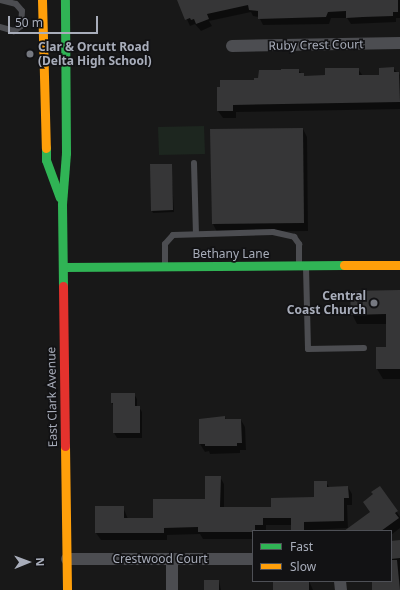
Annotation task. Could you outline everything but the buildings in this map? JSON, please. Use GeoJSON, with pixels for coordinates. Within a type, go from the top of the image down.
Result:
{"type":"FeatureCollection","features":[{"type":"Feature","properties":{"kind":"main road","name":"East Clark Avenue"},"geometry":{"type":"LineString","coordinates":[[65,0],[66,153],[62,204],[67,590]]}},
{"type":"Feature","properties":{"kind":"main road","name":"East Clark Avenue"},"geometry":{"type":"LineString","coordinates":[[42,2],[46,160],[62,204]]}},
{"type":"Feature","properties":{"kind":"main road","name":"Bethany Lane"},"geometry":{"type":"LineString","coordinates":[[63,267],[400,265]]}},
{"type":"Feature","properties":{"kind":"street","name":"Ruby Crest Court"},"geometry":{"type":"LineString","coordinates":[[232,46],[400,43]]}},
{"type":"Feature","properties":{"kind":"street","name":"Crestwood Court"},"geometry":{"type":"LineString","coordinates":[[67,559],[252,559]]}},
{"type":"Feature","properties":{"kind":"street"},"geometry":{"type":"LineString","coordinates":[[172,559],[172,590]]}},
{"type":"Feature","properties":{"kind":"lane"},"geometry":{"type":"LineString","coordinates":[[0,0],[16,4],[22,11],[21,26],[14,31],[0,27]]}},
{"type":"Feature","properties":{"kind":"lane"},"geometry":{"type":"LineString","coordinates":[[33,0],[42,2]]}},
{"type":"Feature","properties":{"kind":"lane"},"geometry":{"type":"LineString","coordinates":[[194,163],[196,234]]}},
{"type":"Feature","properties":{"kind":"lane"},"geometry":{"type":"LineString","coordinates":[[165,266],[165,244],[173,235],[273,232],[294,237],[299,244],[303,266],[308,349],[364,348]]}},
{"type":"Feature","properties":{"kind":"shaded area"},"geometry":{"type":"Polygon","coordinates":[[[204,126],[205,154],[159,155],[158,127],[204,126]]]}},
{"type":"Feature","properties":{"kind":"traffic: fast"},"geometry":{"type":"LineString","coordinates":[[63,286],[62,204],[66,153],[65,0]]}},
{"type":"Feature","properties":{"kind":"traffic: fast"},"geometry":{"type":"LineString","coordinates":[[46,148],[46,160],[60,198]]}},
{"type":"Feature","properties":{"kind":"traffic: fast"},"geometry":{"type":"LineString","coordinates":[[63,267],[344,265]]}},
{"type":"Feature","properties":{"kind":"traffic: slow"},"geometry":{"type":"LineString","coordinates":[[42,0],[46,148]]}},
{"type":"Feature","properties":{"kind":"traffic: slow"},"geometry":{"type":"LineString","coordinates":[[344,265],[400,265]]}},
{"type":"Feature","properties":{"kind":"traffic: slow"},"geometry":{"type":"LineString","coordinates":[[65,446],[67,590]]}},
{"type":"Feature","properties":{"kind":"traffic: jam"},"geometry":{"type":"LineString","coordinates":[[63,286],[65,446]]}},
{"type":"Feature","properties":{"kind":"place","name":"Clar & Orcutt Road (Delta High School)"},"geometry":{"type":"Point","coordinates":[30,54]}},
{"type":"Feature","properties":{"kind":"place","name":"Central Coast Church"},"geometry":{"type":"Point","coordinates":[374,303]}}]}
